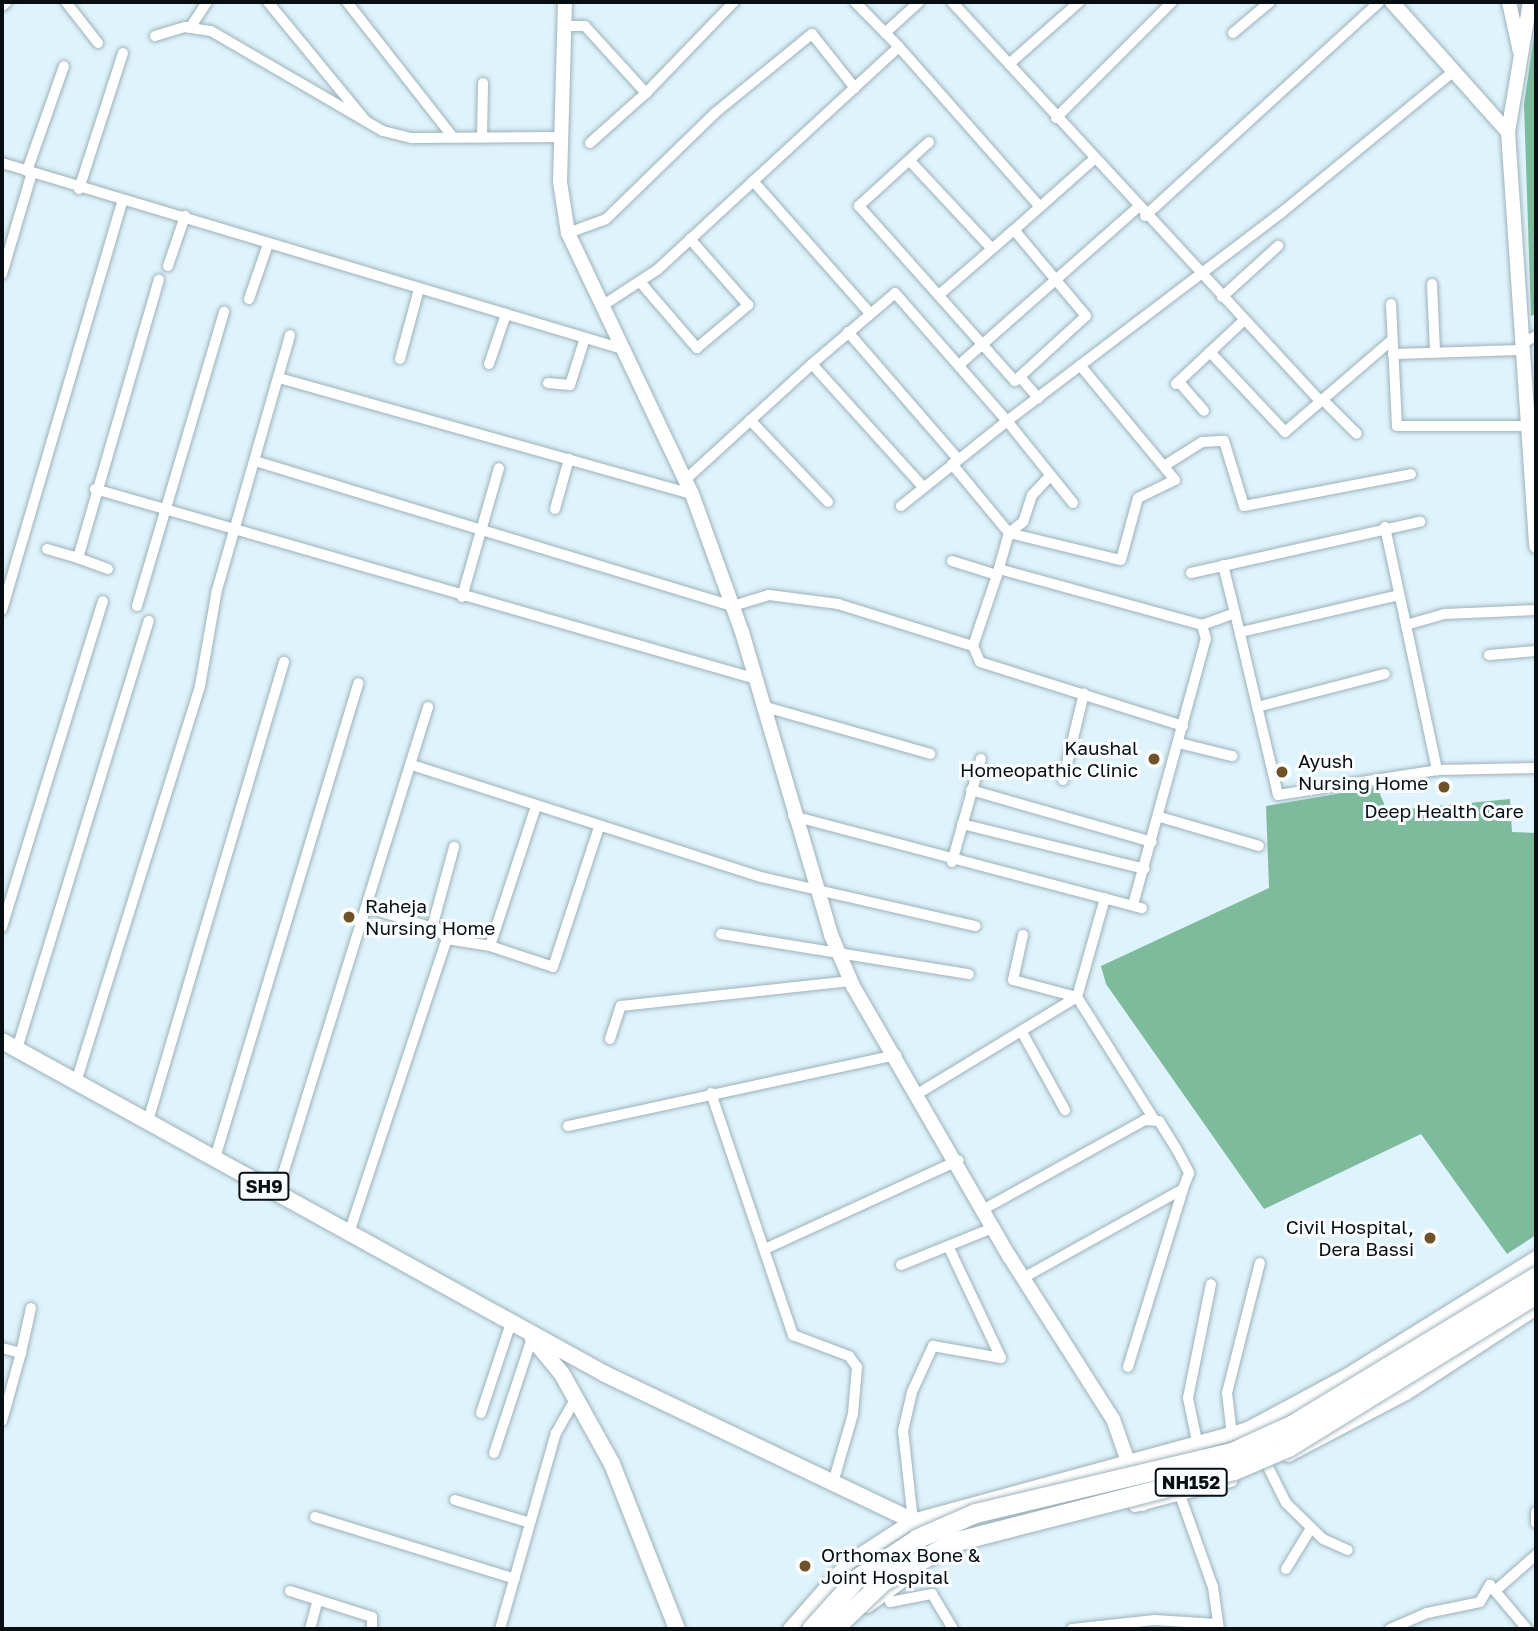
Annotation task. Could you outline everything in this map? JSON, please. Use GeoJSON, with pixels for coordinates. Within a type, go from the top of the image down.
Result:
{"type":"FeatureCollection","features":[{"type":"Feature","properties":{"kind":"highway","name":"NH152"},"geometry":{"type":"LineString","coordinates":[[811,1629],[856,1579],[918,1538],[999,1507],[1232,1451],[1293,1424],[1534,1270]]}},
{"type":"Feature","properties":{"kind":"highway","name":"NH152"},"geometry":{"type":"LineString","coordinates":[[833,1629],[883,1581],[963,1538],[1234,1470],[1288,1447],[1536,1294]]}},
{"type":"Feature","properties":{"kind":"main road","name":"SH9"},"geometry":{"type":"LineString","coordinates":[[2,1041],[511,1322],[529,1335],[913,1521]]}},
{"type":"Feature","properties":{"kind":"main road","name":"SH9"},"geometry":{"type":"LineString","coordinates":[[529,1335],[576,1398],[612,1464],[677,1629]]}},
{"type":"Feature","properties":{"kind":"main road"},"geometry":{"type":"LineString","coordinates":[[913,1521],[937,1559]]}},
{"type":"Feature","properties":{"kind":"street"},"geometry":{"type":"LineString","coordinates":[[2,6],[7,2]]}},
{"type":"Feature","properties":{"kind":"street"},"geometry":{"type":"LineString","coordinates":[[66,2],[99,43]]}},
{"type":"Feature","properties":{"kind":"street"},"geometry":{"type":"LineString","coordinates":[[190,27],[207,2]]}},
{"type":"Feature","properties":{"kind":"street"},"geometry":{"type":"LineString","coordinates":[[268,2],[367,122]]}},
{"type":"Feature","properties":{"kind":"street"},"geometry":{"type":"LineString","coordinates":[[347,2],[453,136]]}},
{"type":"Feature","properties":{"kind":"street"},"geometry":{"type":"LineString","coordinates":[[565,2],[561,137],[568,233],[626,350],[692,494],[733,606],[793,816],[837,949],[851,981],[959,1160],[1023,1278],[1100,1395],[1130,1463],[1143,1504]]}},
{"type":"Feature","properties":{"kind":"street"},"geometry":{"type":"LineString","coordinates":[[590,143],[646,93],[734,2]]}},
{"type":"Feature","properties":{"kind":"street"},"geometry":{"type":"LineString","coordinates":[[855,2],[899,47],[1040,207]]}},
{"type":"Feature","properties":{"kind":"street"},"geometry":{"type":"LineString","coordinates":[[885,33],[919,2]]}},
{"type":"Feature","properties":{"kind":"street"},"geometry":{"type":"LineString","coordinates":[[952,2],[1243,321],[1357,434]]}},
{"type":"Feature","properties":{"kind":"street"},"geometry":{"type":"LineString","coordinates":[[1009,64],[1079,2]]}},
{"type":"Feature","properties":{"kind":"street"},"geometry":{"type":"LineString","coordinates":[[1056,118],[1172,2]]}},
{"type":"Feature","properties":{"kind":"street"},"geometry":{"type":"LineString","coordinates":[[1233,33],[1270,2]]}},
{"type":"Feature","properties":{"kind":"street"},"geometry":{"type":"LineString","coordinates":[[959,365],[1055,280],[1142,211],[1380,2]]}},
{"type":"Feature","properties":{"kind":"street"},"geometry":{"type":"LineString","coordinates":[[1392,2],[1508,132]]}},
{"type":"Feature","properties":{"kind":"street"},"geometry":{"type":"LineString","coordinates":[[1509,2],[1521,56]]}},
{"type":"Feature","properties":{"kind":"street"},"geometry":{"type":"LineString","coordinates":[[1530,2],[1508,132],[1526,426],[1536,537]]}},
{"type":"Feature","properties":{"kind":"street"},"geometry":{"type":"LineString","coordinates":[[563,26],[585,26],[646,93]]}},
{"type":"Feature","properties":{"kind":"street"},"geometry":{"type":"LineString","coordinates":[[155,36],[190,27],[211,31],[277,65],[367,122],[412,138],[561,137]]}},
{"type":"Feature","properties":{"kind":"street"},"geometry":{"type":"LineString","coordinates":[[568,233],[606,219],[715,113],[812,34],[855,88]]}},
{"type":"Feature","properties":{"kind":"street"},"geometry":{"type":"LineString","coordinates":[[604,304],[641,283],[899,47]]}},
{"type":"Feature","properties":{"kind":"street"},"geometry":{"type":"LineString","coordinates":[[79,189],[123,53]]}},
{"type":"Feature","properties":{"kind":"street"},"geometry":{"type":"LineString","coordinates":[[2,274],[29,172],[64,66]]}},
{"type":"Feature","properties":{"kind":"street"},"geometry":{"type":"LineString","coordinates":[[901,506],[955,461],[1202,273],[1454,71]]}},
{"type":"Feature","properties":{"kind":"street"},"geometry":{"type":"LineString","coordinates":[[482,137],[483,83]]}},
{"type":"Feature","properties":{"kind":"street"},"geometry":{"type":"LineString","coordinates":[[929,142],[859,206],[1015,381],[1086,316],[1014,230]]}},
{"type":"Feature","properties":{"kind":"street"},"geometry":{"type":"LineString","coordinates":[[940,294],[1094,159]]}},
{"type":"Feature","properties":{"kind":"street"},"geometry":{"type":"LineString","coordinates":[[910,161],[991,248]]}},
{"type":"Feature","properties":{"kind":"street"},"geometry":{"type":"LineString","coordinates":[[2,163],[122,202],[185,216],[268,244],[626,350]]}},
{"type":"Feature","properties":{"kind":"street"},"geometry":{"type":"LineString","coordinates":[[753,181],[869,312]]}},
{"type":"Feature","properties":{"kind":"street"},"geometry":{"type":"LineString","coordinates":[[2,610],[122,202]]}},
{"type":"Feature","properties":{"kind":"street"},"geometry":{"type":"LineString","coordinates":[[168,266],[185,216]]}},
{"type":"Feature","properties":{"kind":"street"},"geometry":{"type":"LineString","coordinates":[[641,283],[697,348],[748,305],[690,239]]}},
{"type":"Feature","properties":{"kind":"street"},"geometry":{"type":"LineString","coordinates":[[249,299],[268,244]]}},
{"type":"Feature","properties":{"kind":"street"},"geometry":{"type":"LineString","coordinates":[[1222,297],[1278,246]]}},
{"type":"Feature","properties":{"kind":"street"},"geometry":{"type":"LineString","coordinates":[[78,558],[94,489],[159,280]]}},
{"type":"Feature","properties":{"kind":"street"},"geometry":{"type":"LineString","coordinates":[[1432,284],[1435,351]]}},
{"type":"Feature","properties":{"kind":"street"},"geometry":{"type":"LineString","coordinates":[[400,359],[419,289]]}},
{"type":"Feature","properties":{"kind":"street"},"geometry":{"type":"LineString","coordinates":[[685,480],[869,312],[895,293],[1007,421],[1073,503]]}},
{"type":"Feature","properties":{"kind":"street"},"geometry":{"type":"LineString","coordinates":[[1391,304],[1397,426],[1526,426]]}},
{"type":"Feature","properties":{"kind":"street"},"geometry":{"type":"LineString","coordinates":[[137,606],[162,512],[224,313]]}},
{"type":"Feature","properties":{"kind":"street"},"geometry":{"type":"LineString","coordinates":[[489,364],[506,314]]}},
{"type":"Feature","properties":{"kind":"street"},"geometry":{"type":"LineString","coordinates":[[1204,411],[1177,383],[1243,321]]}},
{"type":"Feature","properties":{"kind":"street"},"geometry":{"type":"LineString","coordinates":[[848,332],[955,461],[1009,533],[1121,560],[1138,498],[1175,480],[1080,365]]}},
{"type":"Feature","properties":{"kind":"street"},"geometry":{"type":"LineString","coordinates":[[76,1082],[200,686],[234,532],[290,335]]}},
{"type":"Feature","properties":{"kind":"street"},"geometry":{"type":"LineString","coordinates":[[1393,354],[1521,347],[1536,336]]}},
{"type":"Feature","properties":{"kind":"street"},"geometry":{"type":"LineString","coordinates":[[548,383],[570,385],[585,338]]}},
{"type":"Feature","properties":{"kind":"street"},"geometry":{"type":"LineString","coordinates":[[1210,352],[1285,432],[1392,340]]}},
{"type":"Feature","properties":{"kind":"street"},"geometry":{"type":"LineString","coordinates":[[812,364],[923,487]]}},
{"type":"Feature","properties":{"kind":"street"},"geometry":{"type":"LineString","coordinates":[[1020,377],[1038,398]]}},
{"type":"Feature","properties":{"kind":"street"},"geometry":{"type":"LineString","coordinates":[[279,378],[692,494]]}},
{"type":"Feature","properties":{"kind":"street"},"geometry":{"type":"LineString","coordinates":[[750,420],[828,502]]}},
{"type":"Feature","properties":{"kind":"street"},"geometry":{"type":"LineString","coordinates":[[1164,466],[1202,442],[1224,441],[1244,506],[1411,474]]}},
{"type":"Feature","properties":{"kind":"street"},"geometry":{"type":"LineString","coordinates":[[555,509],[569,459]]}},
{"type":"Feature","properties":{"kind":"street"},"geometry":{"type":"LineString","coordinates":[[254,461],[733,606],[792,596],[973,646]]}},
{"type":"Feature","properties":{"kind":"street"},"geometry":{"type":"LineString","coordinates":[[462,597],[499,468]]}},
{"type":"Feature","properties":{"kind":"street"},"geometry":{"type":"LineString","coordinates":[[1051,476],[1032,495],[1023,522],[1009,533],[973,646],[980,662],[1183,726]]}},
{"type":"Feature","properties":{"kind":"street"},"geometry":{"type":"LineString","coordinates":[[94,489],[162,512],[753,678]]}},
{"type":"Feature","properties":{"kind":"street"},"geometry":{"type":"LineString","coordinates":[[1191,573],[1385,527],[1420,522]]}},
{"type":"Feature","properties":{"kind":"street"},"geometry":{"type":"LineString","coordinates":[[1385,527],[1437,770]]}},
{"type":"Feature","properties":{"kind":"street"},"geometry":{"type":"LineString","coordinates":[[47,549],[108,569]]}},
{"type":"Feature","properties":{"kind":"street"},"geometry":{"type":"LineString","coordinates":[[952,561],[1202,625],[1235,613]]}},
{"type":"Feature","properties":{"kind":"street"},"geometry":{"type":"LineString","coordinates":[[1223,565],[1278,794],[1437,770],[1536,768]]}},
{"type":"Feature","properties":{"kind":"street"},"geometry":{"type":"LineString","coordinates":[[1241,632],[1399,595]]}},
{"type":"Feature","properties":{"kind":"street"},"geometry":{"type":"LineString","coordinates":[[2,927],[103,601]]}},
{"type":"Feature","properties":{"kind":"street"},"geometry":{"type":"LineString","coordinates":[[1406,625],[1444,614],[1536,610]]}},
{"type":"Feature","properties":{"kind":"street"},"geometry":{"type":"LineString","coordinates":[[17,1049],[149,621]]}},
{"type":"Feature","properties":{"kind":"street"},"geometry":{"type":"LineString","coordinates":[[793,816],[952,862],[1138,906],[1144,869],[1206,639],[1202,625]]}},
{"type":"Feature","properties":{"kind":"street"},"geometry":{"type":"LineString","coordinates":[[1489,654],[1536,651]]}},
{"type":"Feature","properties":{"kind":"street"},"geometry":{"type":"LineString","coordinates":[[148,1121],[284,662]]}},
{"type":"Feature","properties":{"kind":"street"},"geometry":{"type":"LineString","coordinates":[[1257,707],[1385,674]]}},
{"type":"Feature","properties":{"kind":"street"},"geometry":{"type":"LineString","coordinates":[[215,1158],[358,683]]}},
{"type":"Feature","properties":{"kind":"street"},"geometry":{"type":"LineString","coordinates":[[1063,780],[1084,693]]}},
{"type":"Feature","properties":{"kind":"street"},"geometry":{"type":"LineString","coordinates":[[762,706],[930,754]]}},
{"type":"Feature","properties":{"kind":"street"},"geometry":{"type":"LineString","coordinates":[[277,1193],[369,908],[428,707]]}},
{"type":"Feature","properties":{"kind":"street"},"geometry":{"type":"LineString","coordinates":[[1179,743],[1232,756]]}},
{"type":"Feature","properties":{"kind":"street"},"geometry":{"type":"LineString","coordinates":[[952,862],[981,759]]}},
{"type":"Feature","properties":{"kind":"street"},"geometry":{"type":"LineString","coordinates":[[412,765],[598,827],[816,891],[975,926]]}},
{"type":"Feature","properties":{"kind":"street"},"geometry":{"type":"LineString","coordinates":[[971,790],[1152,842]]}},
{"type":"Feature","properties":{"kind":"street"},"geometry":{"type":"LineString","coordinates":[[490,946],[536,806]]}},
{"type":"Feature","properties":{"kind":"street"},"geometry":{"type":"LineString","coordinates":[[1160,817],[1259,846]]}},
{"type":"Feature","properties":{"kind":"street"},"geometry":{"type":"LineString","coordinates":[[962,824],[1144,869]]}},
{"type":"Feature","properties":{"kind":"street"},"geometry":{"type":"LineString","coordinates":[[454,847],[435,916],[439,930],[447,939],[490,946],[552,967],[598,827]]}},
{"type":"Feature","properties":{"kind":"street"},"geometry":{"type":"LineString","coordinates":[[919,1093],[1023,1034],[1077,997],[1105,898]]}},
{"type":"Feature","properties":{"kind":"street"},"geometry":{"type":"LineString","coordinates":[[369,908],[439,930]]}},
{"type":"Feature","properties":{"kind":"street"},"geometry":{"type":"LineString","coordinates":[[722,934],[837,949],[969,974]]}},
{"type":"Feature","properties":{"kind":"street"},"geometry":{"type":"LineString","coordinates":[[1023,935],[1013,980],[1077,997],[1189,1173],[1128,1367]]}},
{"type":"Feature","properties":{"kind":"street"},"geometry":{"type":"LineString","coordinates":[[349,1233],[447,939]]}},
{"type":"Feature","properties":{"kind":"street"},"geometry":{"type":"LineString","coordinates":[[610,1040],[621,1006],[851,981]]}},
{"type":"Feature","properties":{"kind":"street"},"geometry":{"type":"LineString","coordinates":[[1023,1034],[1065,1110]]}},
{"type":"Feature","properties":{"kind":"street"},"geometry":{"type":"LineString","coordinates":[[568,1126],[896,1055]]}},
{"type":"Feature","properties":{"kind":"street"},"geometry":{"type":"LineString","coordinates":[[711,1093],[793,1335],[849,1356],[856,1367],[853,1414],[833,1483]]}},
{"type":"Feature","properties":{"kind":"street"},"geometry":{"type":"LineString","coordinates":[[986,1208],[1145,1120],[1155,1121]]}},
{"type":"Feature","properties":{"kind":"street"},"geometry":{"type":"LineString","coordinates":[[765,1249],[959,1160]]}},
{"type":"Feature","properties":{"kind":"street"},"geometry":{"type":"LineString","coordinates":[[1023,1278],[1184,1189]]}},
{"type":"Feature","properties":{"kind":"street"},"geometry":{"type":"LineString","coordinates":[[901,1265],[949,1248],[995,1227]]}},
{"type":"Feature","properties":{"kind":"street"},"geometry":{"type":"LineString","coordinates":[[913,1521],[903,1432],[912,1392],[933,1346],[1001,1358],[949,1248]]}},
{"type":"Feature","properties":{"kind":"street"},"geometry":{"type":"LineString","coordinates":[[1232,1434],[1227,1393],[1260,1263]]}},
{"type":"Feature","properties":{"kind":"street"},"geometry":{"type":"LineString","coordinates":[[790,1629],[848,1563],[913,1521],[1198,1446],[1232,1434],[1345,1377],[1534,1270]]}},
{"type":"Feature","properties":{"kind":"street"},"geometry":{"type":"LineString","coordinates":[[1198,1446],[1188,1398],[1211,1284]]}},
{"type":"Feature","properties":{"kind":"street"},"geometry":{"type":"LineString","coordinates":[[2,1421],[31,1308]]}},
{"type":"Feature","properties":{"kind":"street"},"geometry":{"type":"LineString","coordinates":[[846,1629],[869,1605],[937,1559],[985,1539],[1180,1495],[1267,1465],[1349,1427],[1536,1308]]}},
{"type":"Feature","properties":{"kind":"street"},"geometry":{"type":"LineString","coordinates":[[481,1413],[511,1322]]}},
{"type":"Feature","properties":{"kind":"street"},"geometry":{"type":"LineString","coordinates":[[494,1452],[529,1335]]}},
{"type":"Feature","properties":{"kind":"street"},"geometry":{"type":"LineString","coordinates":[[2,1348],[21,1353]]}},
{"type":"Feature","properties":{"kind":"street"},"geometry":{"type":"LineString","coordinates":[[500,1629],[556,1433],[576,1398]]}},
{"type":"Feature","properties":{"kind":"street"},"geometry":{"type":"LineString","coordinates":[[1267,1465],[1274,1488],[1311,1528],[1348,1550]]}},
{"type":"Feature","properties":{"kind":"street"},"geometry":{"type":"LineString","coordinates":[[1072,1629],[1155,1620],[1218,1627],[1213,1587],[1180,1495]]}},
{"type":"Feature","properties":{"kind":"street"},"geometry":{"type":"LineString","coordinates":[[455,1500],[530,1523]]}},
{"type":"Feature","properties":{"kind":"street"},"geometry":{"type":"LineString","coordinates":[[1536,1512],[1536,1523]]}},
{"type":"Feature","properties":{"kind":"street"},"geometry":{"type":"LineString","coordinates":[[315,1517],[515,1578]]}},
{"type":"Feature","properties":{"kind":"street"},"geometry":{"type":"LineString","coordinates":[[1286,1569],[1311,1528]]}},
{"type":"Feature","properties":{"kind":"street"},"geometry":{"type":"LineString","coordinates":[[1495,1591],[1536,1555]]}},
{"type":"Feature","properties":{"kind":"street"},"geometry":{"type":"LineString","coordinates":[[1390,1629],[1427,1613],[1480,1602],[1490,1585],[1527,1629]]}},
{"type":"Feature","properties":{"kind":"street"},"geometry":{"type":"LineString","coordinates":[[290,1591],[372,1618],[372,1629]]}},
{"type":"Feature","properties":{"kind":"street"},"geometry":{"type":"LineString","coordinates":[[890,1602],[932,1594],[954,1629]]}},
{"type":"Feature","properties":{"kind":"street"},"geometry":{"type":"LineString","coordinates":[[310,1629],[318,1600]]}},
{"type":"Feature","properties":{"kind":"green space"},"geometry":{"type":"Polygon","coordinates":[[[1536,22],[1536,314],[1531,316],[1524,104],[1536,22]]]}},
{"type":"Feature","properties":{"kind":"green space"},"geometry":{"type":"Polygon","coordinates":[[[1377,787],[1387,811],[1510,799],[1512,832],[1536,833],[1536,1235],[1507,1254],[1421,1134],[1264,1209],[1106,984],[1101,966],[1269,888],[1266,806],[1377,787]]]}},
{"type":"Feature","properties":{"kind":"place","name":"Kaushal Homeopathic Clinic"},"geometry":{"type":"Point","coordinates":[1154,759]}},
{"type":"Feature","properties":{"kind":"place","name":"Ayush Nursing Home"},"geometry":{"type":"Point","coordinates":[1282,772]}},
{"type":"Feature","properties":{"kind":"place","name":"Deep Health Care"},"geometry":{"type":"Point","coordinates":[1444,787]}},
{"type":"Feature","properties":{"kind":"place","name":"Raheja Nursing Home"},"geometry":{"type":"Point","coordinates":[349,917]}},
{"type":"Feature","properties":{"kind":"place","name":"Civil Hospital, Dera Bassi"},"geometry":{"type":"Point","coordinates":[1430,1238]}},
{"type":"Feature","properties":{"kind":"place","name":"Orthomax Bone & Joint Hospital"},"geometry":{"type":"Point","coordinates":[805,1566]}}]}
